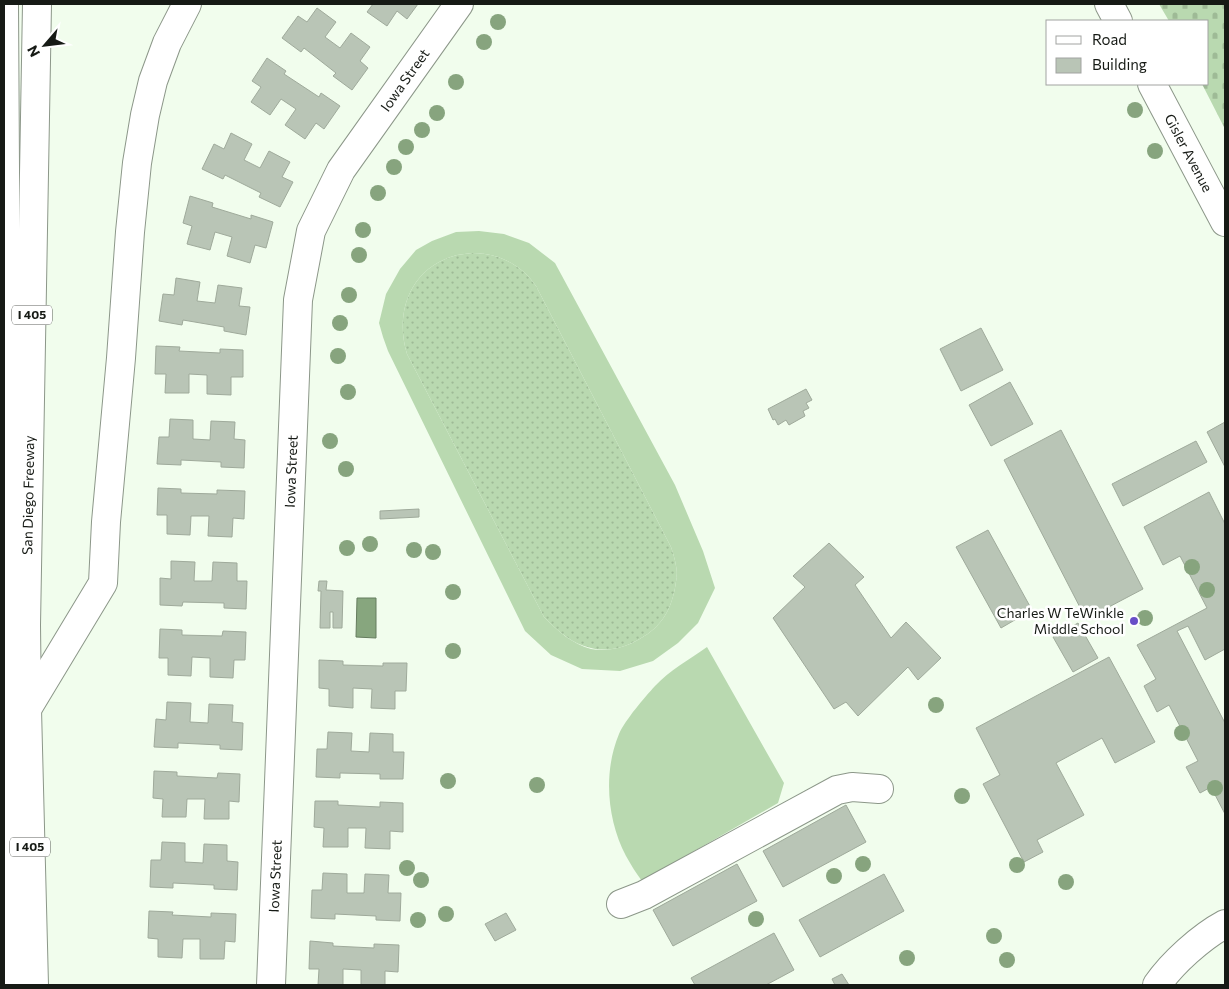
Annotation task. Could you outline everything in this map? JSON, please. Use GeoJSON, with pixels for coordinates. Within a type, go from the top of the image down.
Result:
{"type":"FeatureCollection","features":[{"type":"Feature","properties":{"kind":"main road"},"geometry":{"type":"LineString","coordinates":[[4,4],[10,985]]}},
{"type":"Feature","properties":{"kind":"main road","name":"San Diego Freeway"},"geometry":{"type":"LineString","coordinates":[[34,985],[27,709],[27,606],[36,4]]}},
{"type":"Feature","properties":{"kind":"main road"},"geometry":{"type":"LineString","coordinates":[[27,709],[104,583],[106,522],[137,163],[153,80],[167,43],[187,4]]}},
{"type":"Feature","properties":{"kind":"main road","name":"Iowa Street"},"geometry":{"type":"LineString","coordinates":[[271,985],[298,300],[312,230],[341,170],[460,4]]}},
{"type":"Feature","properties":{"kind":"main road"},"geometry":{"type":"LineString","coordinates":[[1109,4],[1117,20]]}},
{"type":"Feature","properties":{"kind":"main road","name":"Gisler Avenue"},"geometry":{"type":"LineString","coordinates":[[1153,85],[1225,222]]}},
{"type":"Feature","properties":{"kind":"main road"},"geometry":{"type":"LineString","coordinates":[[621,904],[644,895],[837,790],[852,787],[879,789]]}},
{"type":"Feature","properties":{"kind":"main road"},"geometry":{"type":"LineString","coordinates":[[1157,985],[1162,977],[1194,945],[1225,924]]}},
{"type":"Feature","properties":{"kind":"green space"},"geometry":{"type":"Polygon","coordinates":[[[1159,4],[1225,4],[1225,129],[1203,85],[1209,85],[1209,20],[1168,20],[1159,4]]]}},
{"type":"Feature","properties":{"kind":"green space"},"geometry":{"type":"Polygon","coordinates":[[[479,231],[504,234],[529,243],[555,263],[675,485],[703,551],[715,588],[698,623],[678,643],[653,661],[620,671],[582,669],[551,655],[525,631],[388,351],[379,323],[386,294],[400,269],[416,250],[432,241],[456,232],[479,231]],[[482,254],[457,255],[441,261],[428,269],[418,280],[410,293],[405,307],[403,322],[407,354],[544,617],[566,636],[584,647],[603,650],[626,646],[651,631],[667,613],[673,597],[677,574],[671,547],[536,286],[530,278],[508,261],[482,254]]]}},
{"type":"Feature","properties":{"kind":"green space"},"geometry":{"type":"Polygon","coordinates":[[[472,253],[491,255],[508,261],[530,278],[536,286],[671,547],[677,574],[670,606],[657,626],[631,643],[608,649],[584,646],[566,636],[544,617],[407,354],[403,322],[405,307],[410,293],[418,280],[428,269],[441,261],[457,255],[472,253]]]}},
{"type":"Feature","properties":{"kind":"green space"},"geometry":{"type":"Polygon","coordinates":[[[707,647],[784,783],[778,803],[642,881],[620,842],[611,812],[609,780],[614,749],[619,734],[626,722],[655,686],[707,647]]]}},
{"type":"Feature","properties":{"kind":"shaded area"},"geometry":{"type":"Polygon","coordinates":[[[357,598],[376,598],[376,638],[356,637],[357,598]]]}},
{"type":"Feature","properties":{"kind":"building"},"geometry":{"type":"Polygon","coordinates":[[[373,4],[418,4],[407,19],[397,11],[387,26],[367,12],[373,4]]]}},
{"type":"Feature","properties":{"kind":"building"},"geometry":{"type":"Polygon","coordinates":[[[317,8],[336,22],[325,37],[340,48],[351,33],[370,47],[360,61],[368,68],[352,90],[333,76],[336,73],[304,48],[301,52],[282,38],[298,16],[307,22],[317,8]]]}},
{"type":"Feature","properties":{"kind":"building"},"geometry":{"type":"Polygon","coordinates":[[[267,58],[286,71],[284,74],[319,97],[321,93],[340,106],[324,129],[316,123],[305,139],[285,125],[296,109],[281,99],[270,115],[251,102],[261,87],[252,81],[267,58]]]}},
{"type":"Feature","properties":{"kind":"building"},"geometry":{"type":"Polygon","coordinates":[[[231,133],[252,144],[244,160],[260,168],[269,151],[290,162],[282,177],[293,182],[280,207],[259,197],[261,193],[225,175],[223,179],[202,169],[214,144],[224,149],[231,133]]]}},
{"type":"Feature","properties":{"kind":"building"},"geometry":{"type":"Polygon","coordinates":[[[190,196],[213,203],[212,207],[251,219],[251,215],[273,222],[266,248],[255,245],[250,263],[227,256],[232,237],[215,232],[210,250],[187,244],[192,226],[183,223],[190,196]]]}},
{"type":"Feature","properties":{"kind":"building"},"geometry":{"type":"Polygon","coordinates":[[[176,278],[200,282],[197,301],[215,303],[218,285],[242,288],[239,306],[250,307],[246,335],[224,331],[224,327],[183,320],[182,325],[159,321],[163,294],[174,295],[176,278]]]}},
{"type":"Feature","properties":{"kind":"building"},"geometry":{"type":"Polygon","coordinates":[[[981,328],[1003,370],[961,391],[940,349],[981,328]]]}},
{"type":"Feature","properties":{"kind":"building"},"geometry":{"type":"Polygon","coordinates":[[[156,346],[180,347],[179,351],[220,353],[220,349],[243,350],[243,377],[231,377],[231,395],[207,394],[207,375],[189,374],[189,393],[165,393],[166,374],[155,374],[156,346]]]}},
{"type":"Feature","properties":{"kind":"building"},"geometry":{"type":"Polygon","coordinates":[[[1010,382],[1033,424],[991,446],[969,405],[1010,382]]]}},
{"type":"Feature","properties":{"kind":"building"},"geometry":{"type":"Polygon","coordinates":[[[806,389],[812,400],[806,403],[809,408],[803,411],[805,416],[789,425],[786,420],[778,425],[775,419],[773,420],[768,409],[806,389]]]}},
{"type":"Feature","properties":{"kind":"building"},"geometry":{"type":"Polygon","coordinates":[[[170,419],[193,420],[193,439],[210,440],[211,421],[235,422],[234,439],[245,440],[244,468],[221,467],[221,462],[181,460],[181,465],[157,464],[159,437],[169,437],[170,419]]]}},
{"type":"Feature","properties":{"kind":"building"},"geometry":{"type":"Polygon","coordinates":[[[1225,422],[1225,467],[1207,432],[1225,422]]]}},
{"type":"Feature","properties":{"kind":"building"},"geometry":{"type":"Polygon","coordinates":[[[1061,430],[1143,589],[1086,619],[1004,460],[1061,430]]]}},
{"type":"Feature","properties":{"kind":"building"},"geometry":{"type":"Polygon","coordinates":[[[1196,441],[1207,462],[1123,506],[1112,484],[1196,441]]]}},
{"type":"Feature","properties":{"kind":"building"},"geometry":{"type":"Polygon","coordinates":[[[158,488],[181,489],[181,493],[217,494],[217,490],[245,491],[244,519],[233,518],[232,537],[208,536],[209,516],[191,516],[190,535],[167,534],[167,515],[157,515],[158,488]]]}},
{"type":"Feature","properties":{"kind":"building"},"geometry":{"type":"Polygon","coordinates":[[[1209,492],[1225,524],[1225,649],[1205,660],[1188,626],[1177,631],[1225,723],[1225,814],[1211,787],[1200,793],[1186,767],[1198,761],[1169,705],[1157,712],[1144,686],[1156,679],[1137,645],[1207,608],[1180,556],[1163,565],[1144,527],[1209,492]]]}},
{"type":"Feature","properties":{"kind":"building"},"geometry":{"type":"Polygon","coordinates":[[[419,509],[419,517],[380,519],[380,511],[419,509]]]}},
{"type":"Feature","properties":{"kind":"building"},"geometry":{"type":"Polygon","coordinates":[[[988,530],[1032,610],[1001,628],[956,547],[988,530]]]}},
{"type":"Feature","properties":{"kind":"building"},"geometry":{"type":"Polygon","coordinates":[[[829,543],[864,577],[855,585],[891,638],[906,622],[941,658],[918,680],[908,667],[858,716],[846,702],[834,709],[773,618],[805,587],[793,576],[829,543]]]}},
{"type":"Feature","properties":{"kind":"building"},"geometry":{"type":"Polygon","coordinates":[[[171,561],[195,562],[194,581],[212,581],[213,562],[237,563],[237,581],[247,581],[246,609],[224,608],[224,603],[183,602],[182,606],[160,605],[160,578],[171,579],[171,561]]]}},
{"type":"Feature","properties":{"kind":"building"},"geometry":{"type":"Polygon","coordinates":[[[319,581],[327,581],[326,590],[343,591],[342,628],[333,628],[333,612],[330,612],[330,628],[320,628],[321,591],[318,591],[319,581]]]}},
{"type":"Feature","properties":{"kind":"building"},"geometry":{"type":"Polygon","coordinates":[[[1078,623],[1098,658],[1073,672],[1053,637],[1078,623]]]}},
{"type":"Feature","properties":{"kind":"building"},"geometry":{"type":"Polygon","coordinates":[[[160,629],[182,630],[182,635],[222,636],[223,631],[246,632],[245,660],[234,660],[233,678],[210,677],[210,658],[192,657],[191,676],[168,675],[168,658],[159,658],[160,629]]]}},
{"type":"Feature","properties":{"kind":"building"},"geometry":{"type":"Polygon","coordinates":[[[1109,657],[1155,742],[1115,763],[1102,738],[1056,763],[1084,815],[1037,840],[1043,852],[1024,862],[983,784],[1000,775],[976,728],[1109,657]]]}},
{"type":"Feature","properties":{"kind":"building"},"geometry":{"type":"Polygon","coordinates":[[[319,660],[343,661],[343,665],[383,666],[383,663],[407,663],[406,691],[395,691],[395,709],[371,708],[372,689],[353,688],[353,708],[329,706],[329,689],[319,688],[319,660]]]}},
{"type":"Feature","properties":{"kind":"building"},"geometry":{"type":"Polygon","coordinates":[[[167,702],[191,703],[190,722],[208,723],[209,704],[233,705],[232,722],[243,723],[242,750],[220,749],[220,745],[178,743],[178,748],[154,747],[156,719],[166,720],[167,702]]]}},
{"type":"Feature","properties":{"kind":"building"},"geometry":{"type":"Polygon","coordinates":[[[328,732],[352,733],[351,751],[369,752],[370,733],[393,734],[393,752],[404,752],[403,779],[380,779],[380,774],[340,773],[340,778],[316,777],[317,749],[327,749],[328,732]]]}},
{"type":"Feature","properties":{"kind":"building"},"geometry":{"type":"Polygon","coordinates":[[[154,771],[177,772],[177,776],[217,778],[218,773],[240,774],[239,802],[229,801],[229,819],[204,819],[205,799],[187,799],[186,817],[162,817],[163,799],[153,798],[154,771]]]}},
{"type":"Feature","properties":{"kind":"building"},"geometry":{"type":"Polygon","coordinates":[[[315,801],[338,801],[338,805],[380,807],[380,802],[403,803],[403,832],[390,831],[390,849],[365,848],[366,828],[348,828],[348,847],[323,847],[324,828],[314,827],[315,801]]]}},
{"type":"Feature","properties":{"kind":"building"},"geometry":{"type":"Polygon","coordinates":[[[846,805],[866,842],[783,887],[763,851],[846,805]]]}},
{"type":"Feature","properties":{"kind":"building"},"geometry":{"type":"Polygon","coordinates":[[[162,842],[185,843],[185,862],[203,863],[204,844],[227,845],[227,861],[238,862],[237,890],[214,889],[214,885],[173,883],[173,888],[150,887],[151,860],[161,860],[162,842]]]}},
{"type":"Feature","properties":{"kind":"building"},"geometry":{"type":"Polygon","coordinates":[[[737,864],[757,901],[673,946],[653,910],[737,864]]]}},
{"type":"Feature","properties":{"kind":"building"},"geometry":{"type":"Polygon","coordinates":[[[323,873],[347,874],[347,893],[364,893],[365,874],[389,875],[388,893],[401,893],[400,921],[376,920],[376,916],[335,914],[335,919],[311,918],[312,890],[322,890],[323,873]]]}},
{"type":"Feature","properties":{"kind":"building"},"geometry":{"type":"Polygon","coordinates":[[[884,874],[904,911],[820,957],[799,920],[884,874]]]}},
{"type":"Feature","properties":{"kind":"building"},"geometry":{"type":"Polygon","coordinates":[[[149,911],[173,912],[172,915],[211,917],[211,913],[236,914],[235,942],[225,941],[224,959],[200,959],[200,939],[183,939],[182,958],[158,957],[158,939],[148,938],[149,911]]]}},
{"type":"Feature","properties":{"kind":"building"},"geometry":{"type":"Polygon","coordinates":[[[506,913],[516,930],[495,941],[485,924],[506,913]]]}},
{"type":"Feature","properties":{"kind":"building"},"geometry":{"type":"Polygon","coordinates":[[[774,933],[794,970],[766,985],[695,985],[691,978],[774,933]]]}},
{"type":"Feature","properties":{"kind":"building"},"geometry":{"type":"Polygon","coordinates":[[[310,941],[333,943],[333,946],[374,948],[374,944],[399,945],[398,972],[385,971],[385,985],[361,985],[361,970],[343,969],[343,985],[318,985],[319,969],[309,969],[310,941]]]}},
{"type":"Feature","properties":{"kind":"building"},"geometry":{"type":"Polygon","coordinates":[[[842,974],[849,985],[835,985],[832,979],[842,974]]]}},
{"type":"Feature","properties":{"kind":"place","name":"Charles W TeWinkle Middle School"},"geometry":{"type":"Point","coordinates":[1134,621]}}]}
